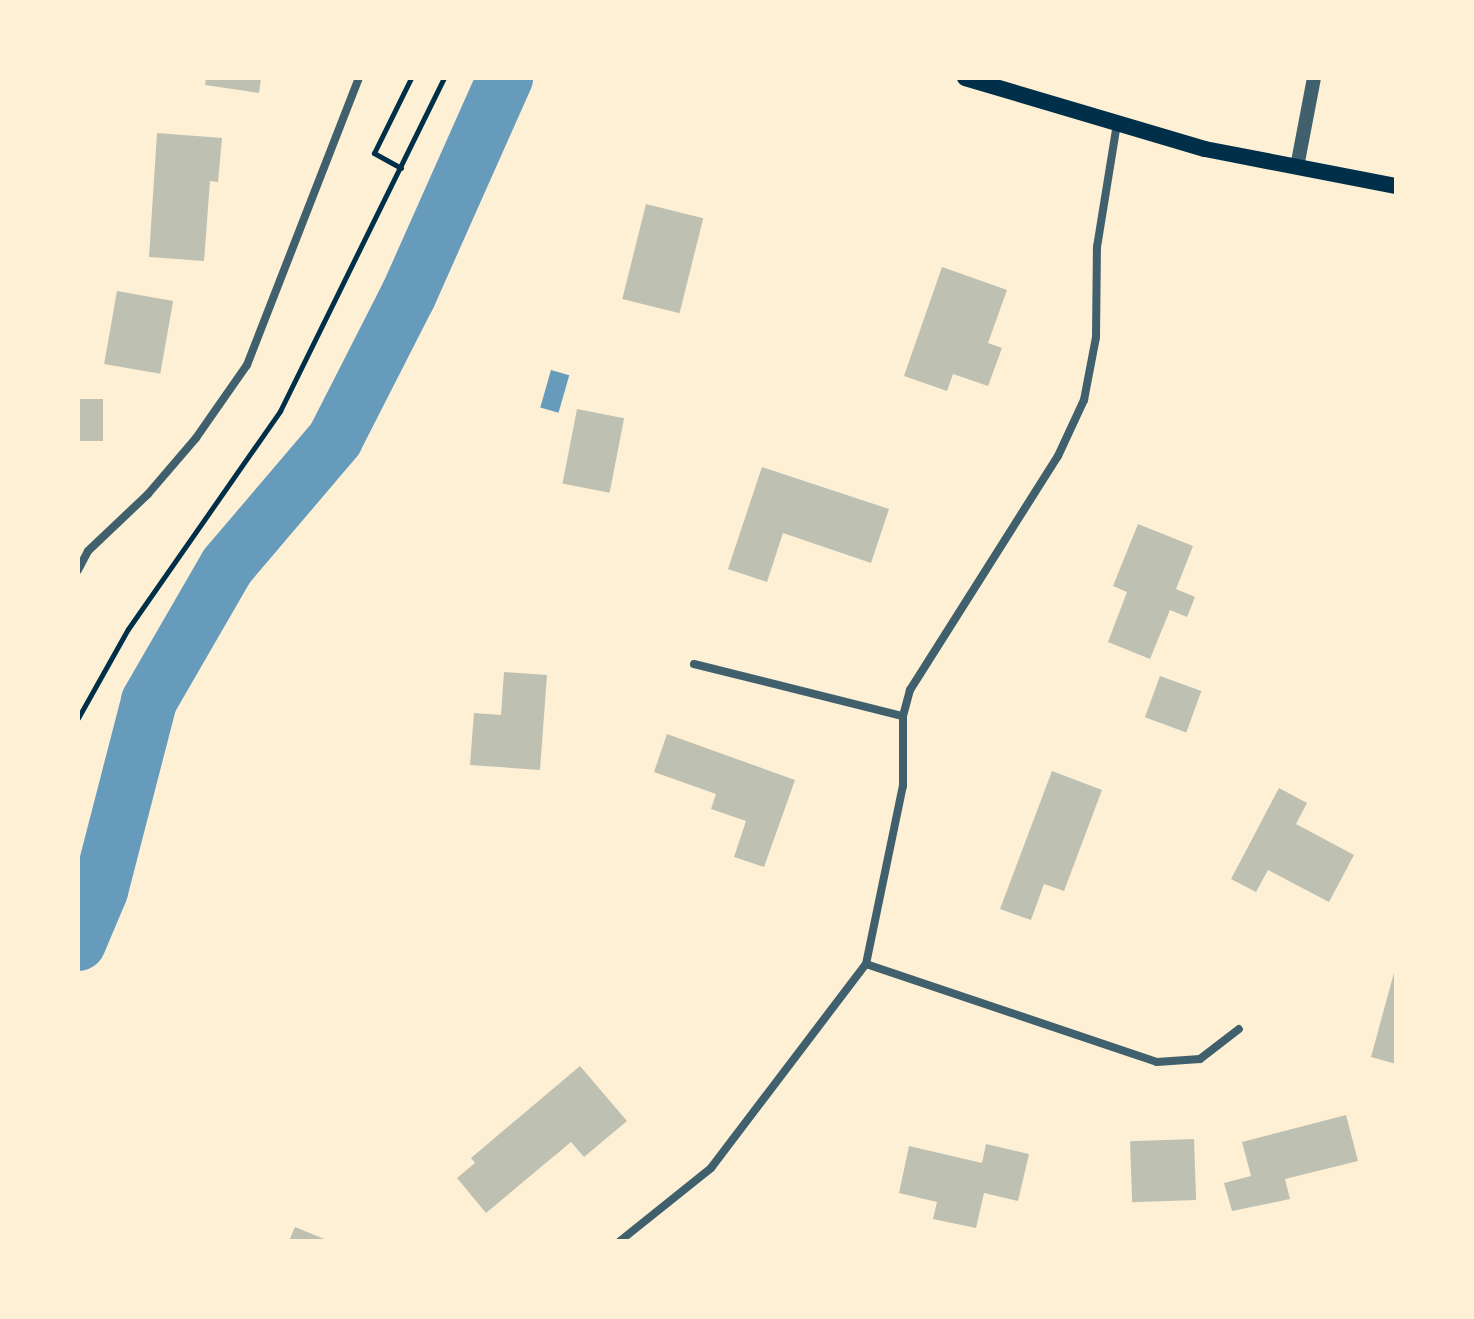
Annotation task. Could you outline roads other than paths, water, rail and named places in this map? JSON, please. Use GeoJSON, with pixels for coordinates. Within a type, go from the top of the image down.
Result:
{"type":"FeatureCollection","features":[{"type":"Feature","properties":{"kind":"main road"},"geometry":{"type":"LineString","coordinates":[[965,78],[1205,149],[1396,186]]}},
{"type":"Feature","properties":{"kind":"street"},"geometry":{"type":"LineString","coordinates":[[78,570],[83,550],[157,483],[247,365],[359,78]]}},
{"type":"Feature","properties":{"kind":"street"},"geometry":{"type":"LineString","coordinates":[[1297,167],[1314,78]]}},
{"type":"Feature","properties":{"kind":"street"},"geometry":{"type":"LineString","coordinates":[[620,1241],[711,1168],[866,964],[903,786],[903,716],[910,690],[1058,456],[1084,400],[1096,337],[1097,247],[1117,123]]}},
{"type":"Feature","properties":{"kind":"street"},"geometry":{"type":"LineString","coordinates":[[694,664],[903,716]]}},
{"type":"Feature","properties":{"kind":"street"},"geometry":{"type":"LineString","coordinates":[[866,964],[1157,1062],[1200,1059],[1239,1029]]}},
{"type":"Feature","properties":{"kind":"water"},"geometry":{"type":"Polygon","coordinates":[[[551,370],[569,375],[559,413],[540,407],[551,370]]]}},
{"type":"Feature","properties":{"kind":"waterway"},"geometry":{"type":"LineString","coordinates":[[78,943],[100,891],[149,701],[227,566],[335,439],[408,296],[505,78]]}}]}
